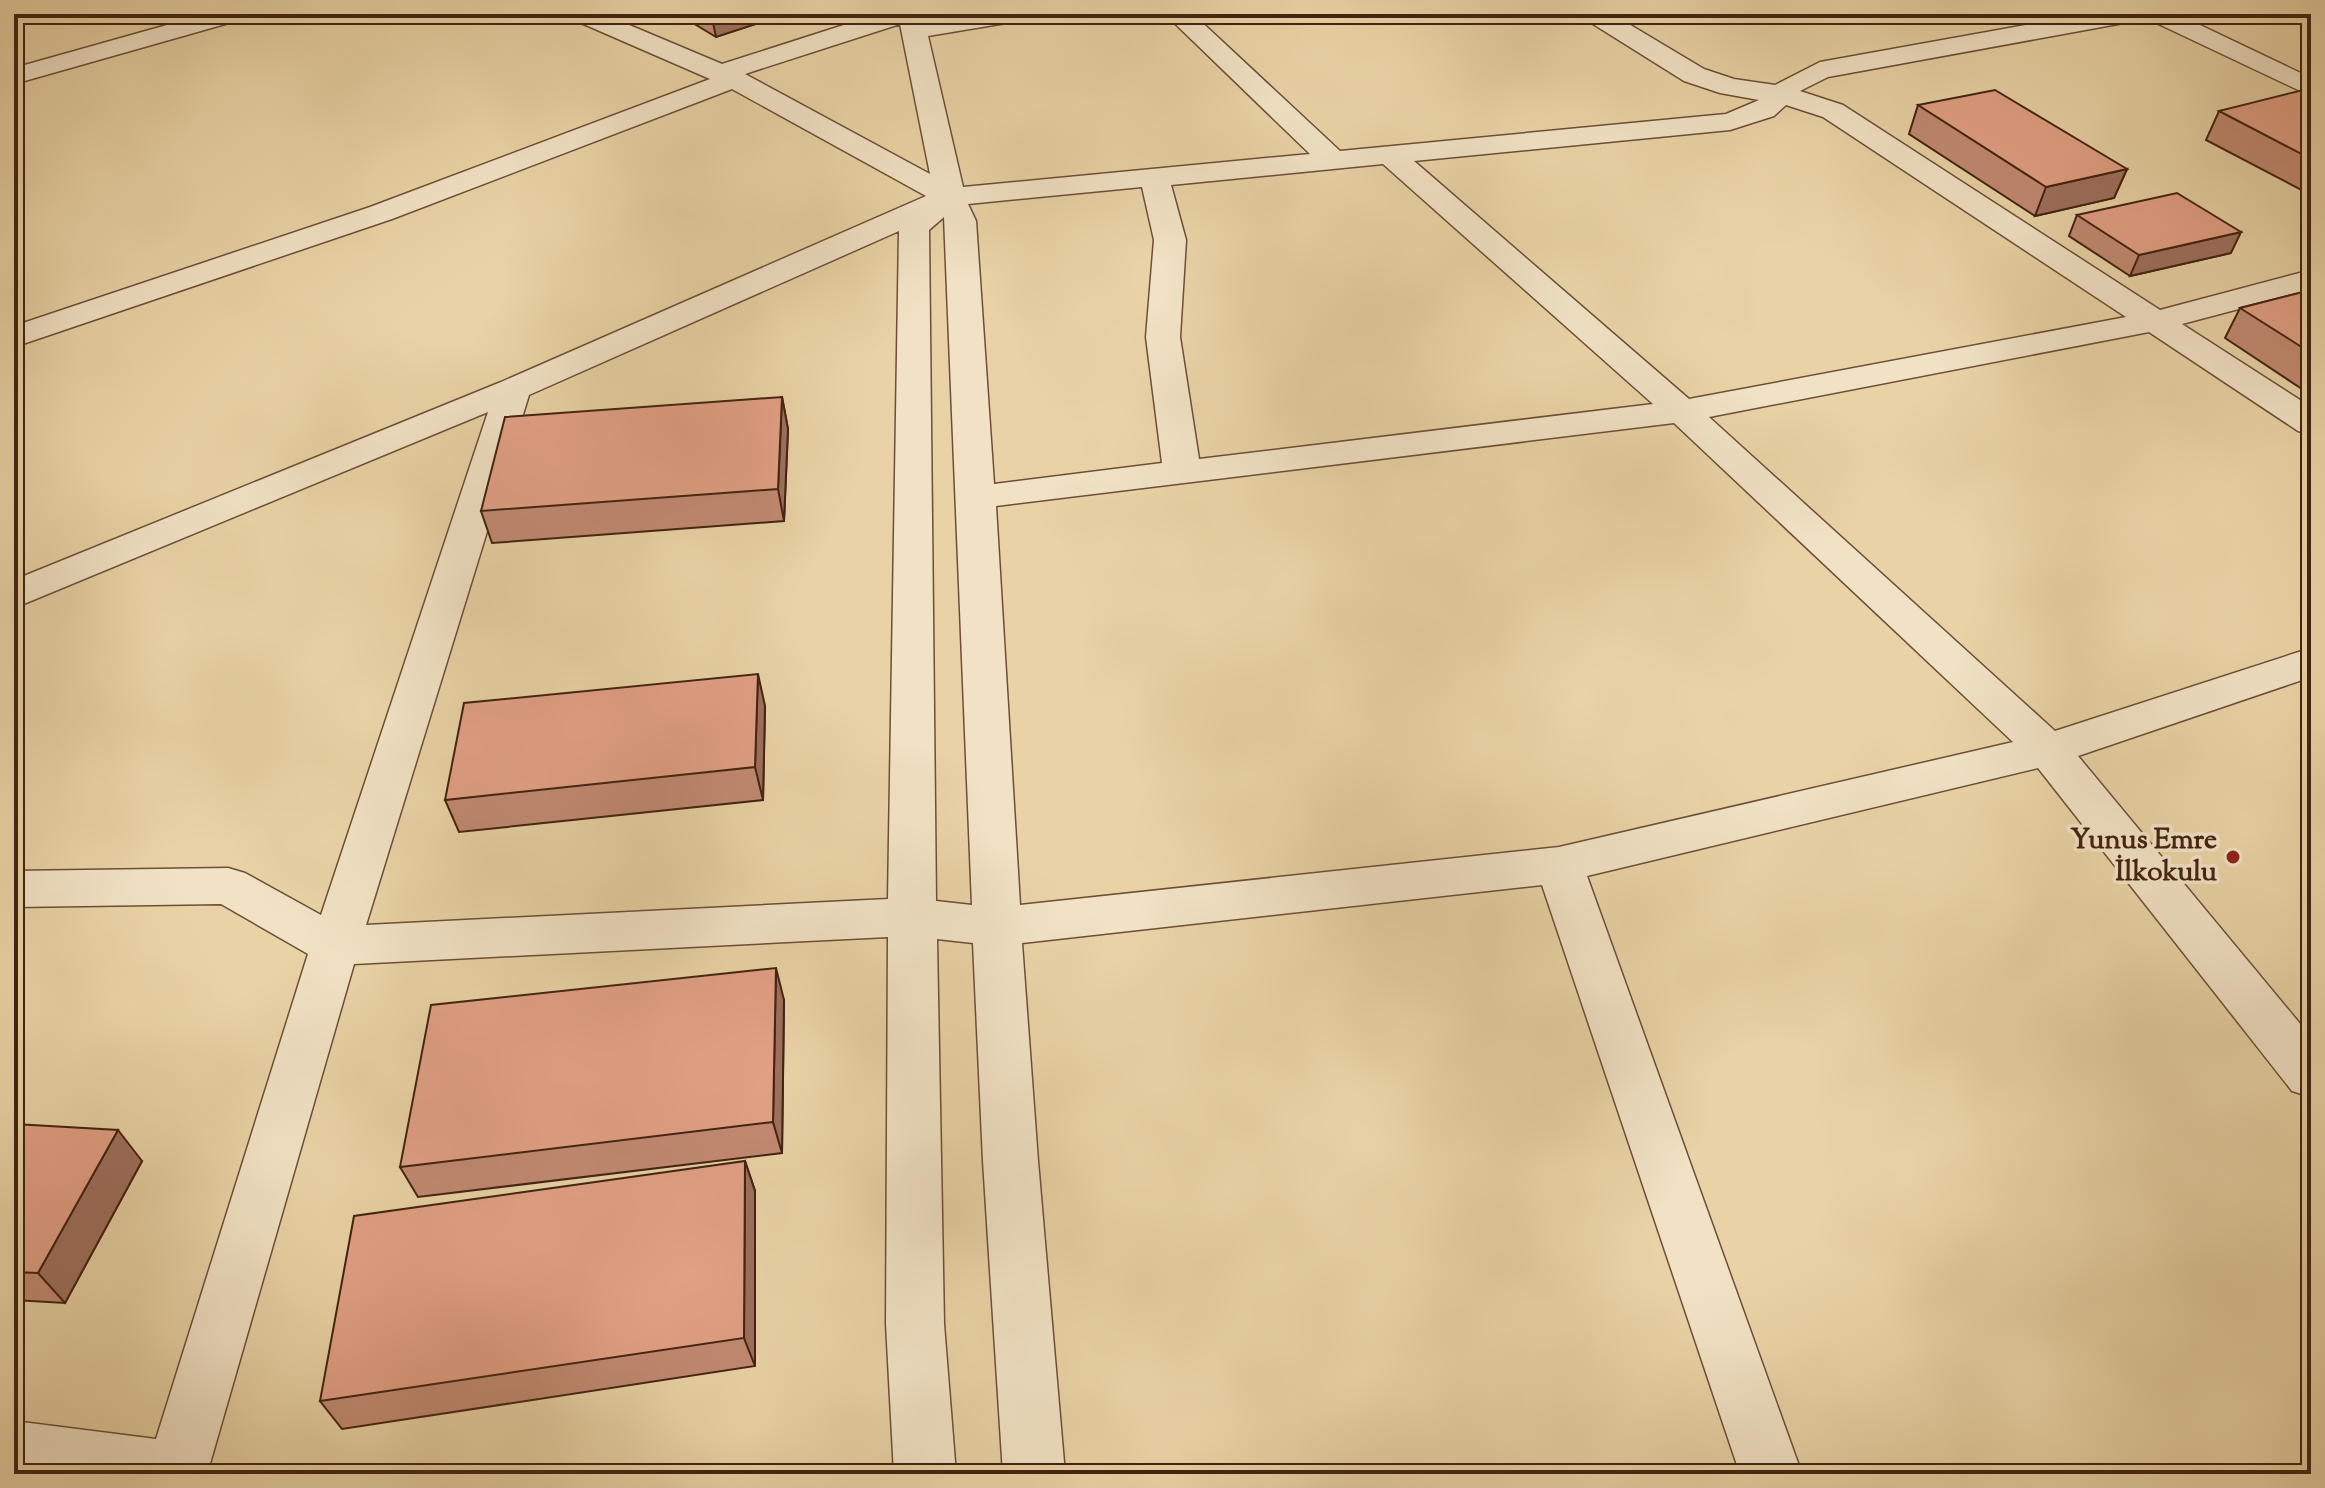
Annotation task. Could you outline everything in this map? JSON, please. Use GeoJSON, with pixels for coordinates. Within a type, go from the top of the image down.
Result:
{"type":"FeatureCollection","features":[{"type":"Feature","properties":{"kind":"main road"},"geometry":{"type":"LineString","coordinates":[[2301,14],[2311,19]]}},
{"type":"Feature","properties":{"kind":"street"},"geometry":{"type":"LineString","coordinates":[[14,76],[234,14]]}},
{"type":"Feature","properties":{"kind":"street"},"geometry":{"type":"LineString","coordinates":[[581,14],[728,76],[950,197]]}},
{"type":"Feature","properties":{"kind":"street"},"geometry":{"type":"LineString","coordinates":[[14,337],[381,213],[728,76],[910,20],[1012,14]]}},
{"type":"Feature","properties":{"kind":"street"},"geometry":{"type":"LineString","coordinates":[[1178,14],[1333,160]]}},
{"type":"Feature","properties":{"kind":"street"},"geometry":{"type":"LineString","coordinates":[[1594,14],[1694,75],[1730,87],[1784,95],[1833,111],[2311,423]]}},
{"type":"Feature","properties":{"kind":"street"},"geometry":{"type":"LineString","coordinates":[[14,595],[513,389],[950,197],[1730,122],[1764,110],[1804,77],[1842,64],[2129,14]]}},
{"type":"Feature","properties":{"kind":"street"},"geometry":{"type":"LineString","coordinates":[[2157,14],[2311,88]]}},
{"type":"Feature","properties":{"kind":"street"},"geometry":{"type":"LineString","coordinates":[[910,20],[950,197],[961,221],[979,497],[997,927],[1020,1322],[1034,1474]]}},
{"type":"Feature","properties":{"kind":"street"},"geometry":{"type":"LineString","coordinates":[[1390,155],[1682,411],[2048,750],[2311,1075]]}},
{"type":"Feature","properties":{"kind":"street"},"geometry":{"type":"LineString","coordinates":[[1154,177],[1170,240],[1163,337],[1182,472]]}},
{"type":"Feature","properties":{"kind":"street"},"geometry":{"type":"LineString","coordinates":[[925,1474],[915,1324],[912,917],[914,227],[950,197]]}},
{"type":"Feature","properties":{"kind":"street"},"geometry":{"type":"LineString","coordinates":[[979,497],[1682,411],[2156,321],[2311,280]]}},
{"type":"Feature","properties":{"kind":"street"},"geometry":{"type":"LineString","coordinates":[[14,1452],[176,1474],[335,946],[513,389]]}},
{"type":"Feature","properties":{"kind":"street"},"geometry":{"type":"LineString","coordinates":[[14,889],[228,886],[335,946],[912,917],[997,927],[1559,865],[2048,750],[2311,662]]}},
{"type":"Feature","properties":{"kind":"street"},"geometry":{"type":"LineString","coordinates":[[1559,865],[1771,1474]]}},
{"type":"Feature","properties":{"kind":"building"},"geometry":{"type":"Polygon","coordinates":[[[2307,89],[2311,91],[2311,159],[2219,111],[2307,89]]]}},
{"type":"Feature","properties":{"kind":"building"},"geometry":{"type":"Polygon","coordinates":[[[1995,90],[2127,169],[2046,187],[1918,105],[1995,90]]]}},
{"type":"Feature","properties":{"kind":"building"},"geometry":{"type":"Polygon","coordinates":[[[2177,193],[2241,232],[2139,255],[2077,215],[2177,193]]]}},
{"type":"Feature","properties":{"kind":"building"},"geometry":{"type":"Polygon","coordinates":[[[2311,290],[2311,353],[2240,308],[2311,290]]]}},
{"type":"Feature","properties":{"kind":"building"},"geometry":{"type":"Polygon","coordinates":[[[782,397],[778,489],[481,511],[505,417],[782,397]]]}},
{"type":"Feature","properties":{"kind":"building"},"geometry":{"type":"Polygon","coordinates":[[[758,674],[755,767],[445,800],[464,703],[758,674]]]}},
{"type":"Feature","properties":{"kind":"building"},"geometry":{"type":"Polygon","coordinates":[[[776,968],[773,1122],[400,1167],[431,1005],[776,968]]]}},
{"type":"Feature","properties":{"kind":"building"},"geometry":{"type":"Polygon","coordinates":[[[14,1124],[118,1130],[38,1273],[14,1272],[14,1124]]]}},
{"type":"Feature","properties":{"kind":"building"},"geometry":{"type":"Polygon","coordinates":[[[745,1161],[744,1338],[320,1401],[354,1216],[745,1161]]]}},
{"type":"Feature","properties":{"kind":"place","name":"Yunus Emre İlkokulu"},"geometry":{"type":"Point","coordinates":[2233,857]}}]}
